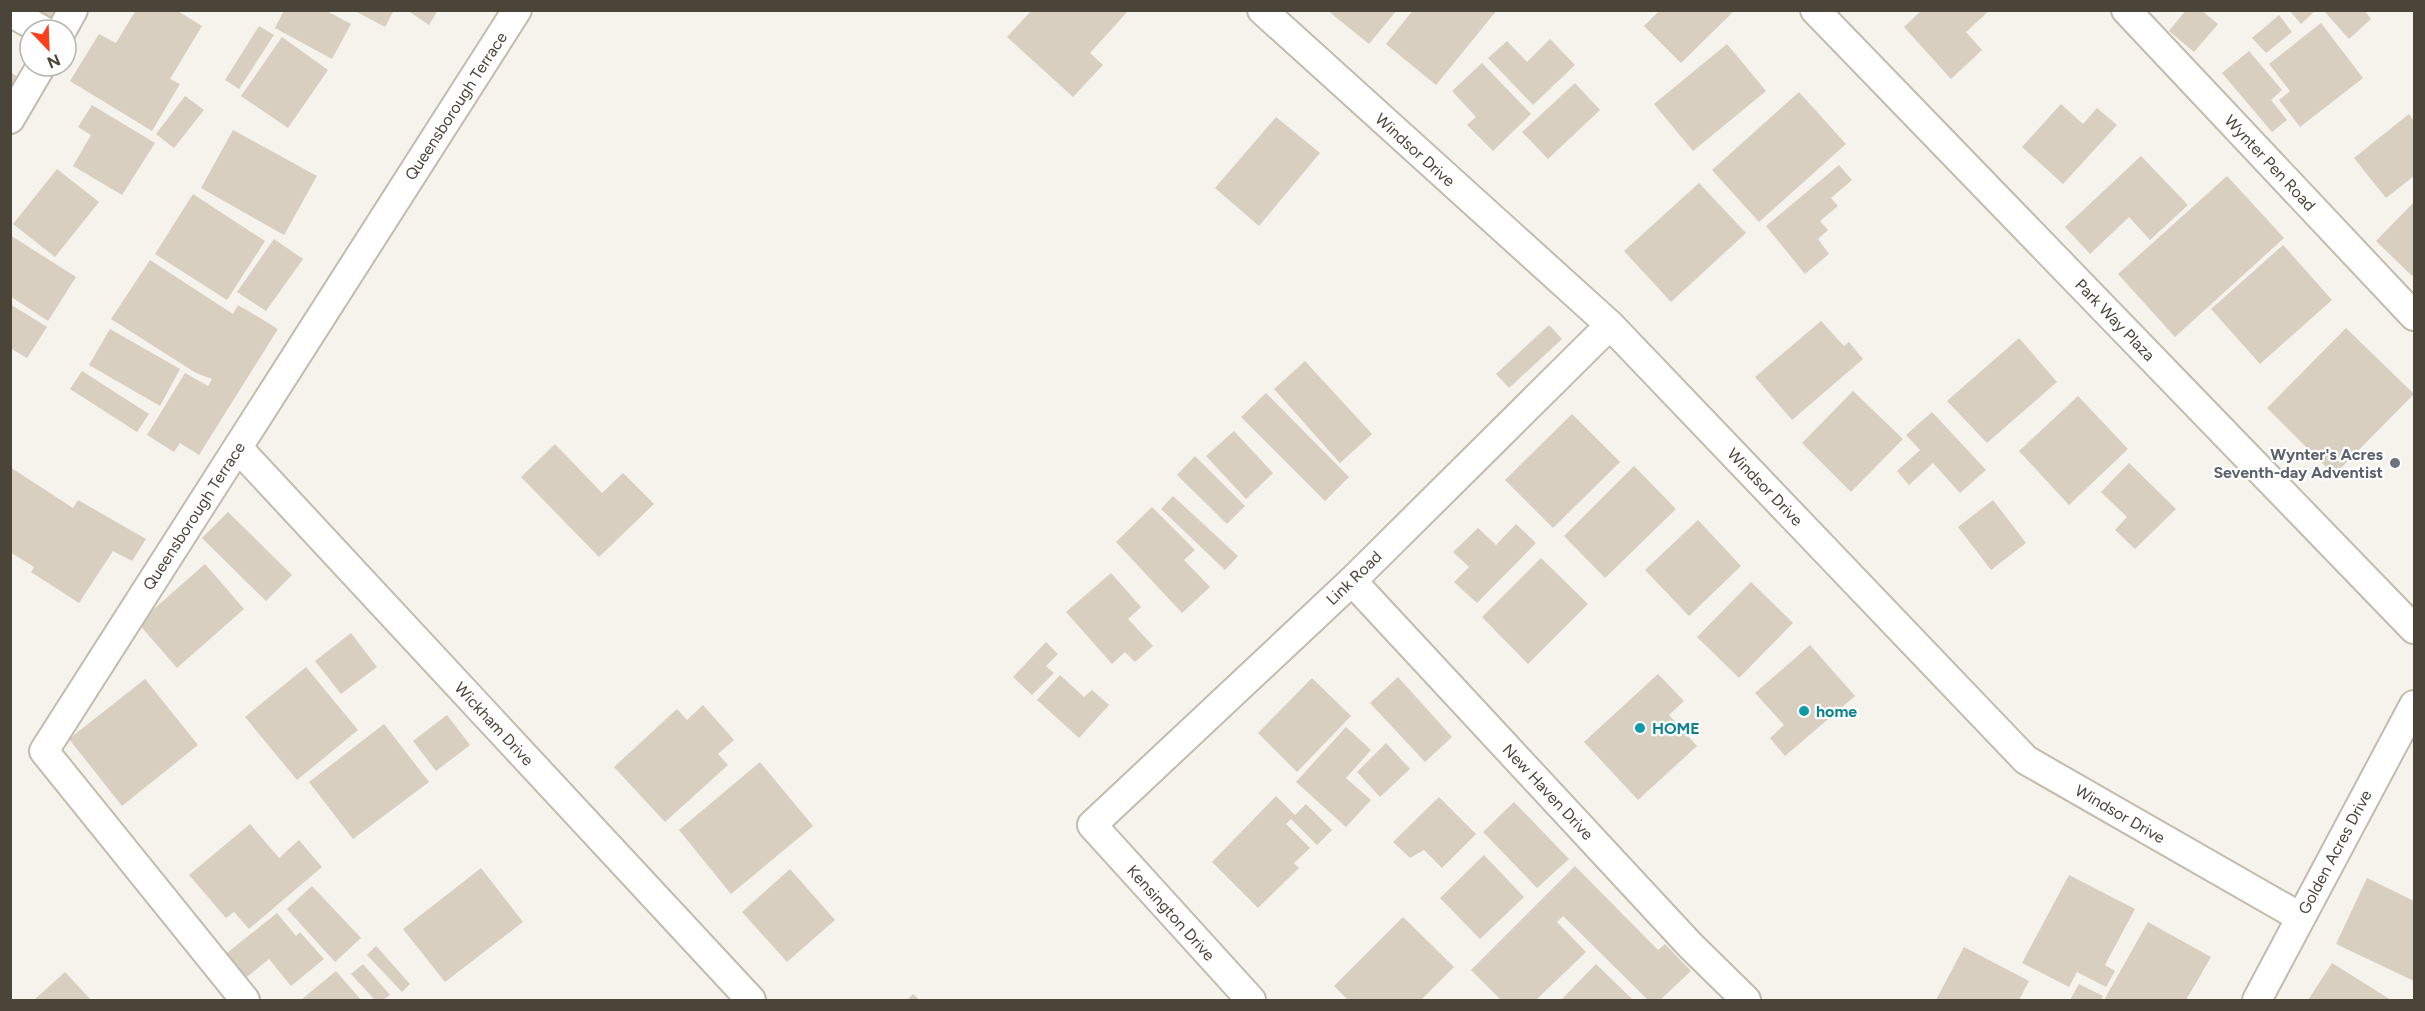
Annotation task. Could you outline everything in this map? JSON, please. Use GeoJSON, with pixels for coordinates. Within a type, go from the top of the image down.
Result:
{"type":"FeatureCollection","features":[{"type":"Feature","properties":{"kind":"street","name":"Queensborough Terrace"},"geometry":{"type":"LineString","coordinates":[[245,1000],[44,751],[517,10]]}},
{"type":"Feature","properties":{"kind":"street","name":"Windsor Drive"},"geometry":{"type":"LineString","coordinates":[[1262,10],[1610,325],[2026,760],[2300,917]]}},
{"type":"Feature","properties":{"kind":"street","name":"Park Way Plaza"},"geometry":{"type":"LineString","coordinates":[[1815,10],[2415,629]]}},
{"type":"Feature","properties":{"kind":"street","name":"Wynter Pen Road"},"geometry":{"type":"LineString","coordinates":[[2126,10],[2415,316]]}},
{"type":"Feature","properties":{"kind":"street"},"geometry":{"type":"LineString","coordinates":[[10,118],[34,78]]}},
{"type":"Feature","properties":{"kind":"street","name":"Link Road"},"geometry":{"type":"LineString","coordinates":[[1092,825],[1352,581],[1610,325]]}},
{"type":"Feature","properties":{"kind":"street","name":"Wickham Drive"},"geometry":{"type":"LineString","coordinates":[[238,448],[751,1000]]}},
{"type":"Feature","properties":{"kind":"street","name":"New Haven Drive"},"geometry":{"type":"LineString","coordinates":[[1352,581],[1690,945],[1746,1000]]}},
{"type":"Feature","properties":{"kind":"street","name":"Golden Acres Drive"},"geometry":{"type":"LineString","coordinates":[[2257,1000],[2415,705]]}},
{"type":"Feature","properties":{"kind":"street","name":"Kensington Drive"},"geometry":{"type":"LineString","coordinates":[[1092,825],[1251,1000]]}},
{"type":"Feature","properties":{"kind":"building"},"geometry":{"type":"Polygon","coordinates":[[[24,10],[57,10],[52,18],[38,18],[24,10]]]}},
{"type":"Feature","properties":{"kind":"building"},"geometry":{"type":"Polygon","coordinates":[[[136,10],[176,10],[202,26],[170,79],[180,84],[152,131],[70,81],[72,78],[78,78],[78,68],[99,34],[116,43],[136,10]]]}},
{"type":"Feature","properties":{"kind":"building"},"geometry":{"type":"Polygon","coordinates":[[[284,10],[325,10],[351,24],[332,59],[275,28],[284,10]]]}},
{"type":"Feature","properties":{"kind":"building"},"geometry":{"type":"Polygon","coordinates":[[[353,10],[394,10],[385,27],[353,10]]]}},
{"type":"Feature","properties":{"kind":"building"},"geometry":{"type":"Polygon","coordinates":[[[407,10],[438,10],[429,25],[407,10]]]}},
{"type":"Feature","properties":{"kind":"building"},"geometry":{"type":"Polygon","coordinates":[[[1032,10],[1129,10],[1090,53],[1103,65],[1073,97],[1007,37],[1032,10]]]}},
{"type":"Feature","properties":{"kind":"building"},"geometry":{"type":"Polygon","coordinates":[[[1327,10],[1397,10],[1369,44],[1327,10]]]}},
{"type":"Feature","properties":{"kind":"building"},"geometry":{"type":"Polygon","coordinates":[[[1413,10],[1497,10],[1436,85],[1386,44],[1413,10]]]}},
{"type":"Feature","properties":{"kind":"building"},"geometry":{"type":"Polygon","coordinates":[[[1660,10],[1735,10],[1681,63],[1644,26],[1660,10]]]}},
{"type":"Feature","properties":{"kind":"building"},"geometry":{"type":"Polygon","coordinates":[[[1922,10],[1990,10],[1966,32],[1982,50],[1951,79],[1904,27],[1922,10]]]}},
{"type":"Feature","properties":{"kind":"building"},"geometry":{"type":"Polygon","coordinates":[[[2186,10],[2201,10],[2218,24],[2194,52],[2169,31],[2186,10]]]}},
{"type":"Feature","properties":{"kind":"building"},"geometry":{"type":"Polygon","coordinates":[[[2289,10],[2316,10],[2301,24],[2289,10]]]}},
{"type":"Feature","properties":{"kind":"building"},"geometry":{"type":"Polygon","coordinates":[[[2327,10],[2364,10],[2371,19],[2349,39],[2325,12],[2327,10]]]}},
{"type":"Feature","properties":{"kind":"building"},"geometry":{"type":"Polygon","coordinates":[[[2279,15],[2292,32],[2266,53],[2252,38],[2279,15]]]}},
{"type":"Feature","properties":{"kind":"building"},"geometry":{"type":"Polygon","coordinates":[[[2321,23],[2363,78],[2300,127],[2279,100],[2290,91],[2269,64],[2321,23]]]}},
{"type":"Feature","properties":{"kind":"building"},"geometry":{"type":"Polygon","coordinates":[[[259,26],[274,35],[239,89],[225,80],[259,26]]]}},
{"type":"Feature","properties":{"kind":"building"},"geometry":{"type":"Polygon","coordinates":[[[282,37],[328,70],[288,128],[241,96],[282,37]]]}},
{"type":"Feature","properties":{"kind":"building"},"geometry":{"type":"Polygon","coordinates":[[[1550,39],[1575,65],[1533,105],[1488,58],[1507,41],[1527,62],[1550,39]]]}},
{"type":"Feature","properties":{"kind":"building"},"geometry":{"type":"Polygon","coordinates":[[[1727,44],[1766,91],[1693,151],[1654,104],[1727,44]]]}},
{"type":"Feature","properties":{"kind":"building"},"geometry":{"type":"Polygon","coordinates":[[[2249,51],[2282,90],[2271,100],[2287,120],[2272,132],[2222,73],[2249,51]]]}},
{"type":"Feature","properties":{"kind":"building"},"geometry":{"type":"Polygon","coordinates":[[[1482,63],[1531,114],[1493,151],[1467,125],[1476,117],[1452,91],[1482,63]]]}},
{"type":"Feature","properties":{"kind":"building"},"geometry":{"type":"Polygon","coordinates":[[[10,72],[20,78],[10,94],[10,72]]]}},
{"type":"Feature","properties":{"kind":"building"},"geometry":{"type":"Polygon","coordinates":[[[1575,83],[1600,110],[1548,159],[1522,132],[1575,83]]]}},
{"type":"Feature","properties":{"kind":"building"},"geometry":{"type":"Polygon","coordinates":[[[1799,92],[1846,144],[1759,222],[1712,170],[1799,92]]]}},
{"type":"Feature","properties":{"kind":"building"},"geometry":{"type":"Polygon","coordinates":[[[185,96],[204,110],[174,148],[156,134],[185,96]]]}},
{"type":"Feature","properties":{"kind":"building"},"geometry":{"type":"Polygon","coordinates":[[[2061,104],[2083,124],[2097,108],[2117,125],[2063,184],[2022,147],[2061,104]]]}},
{"type":"Feature","properties":{"kind":"building"},"geometry":{"type":"Polygon","coordinates":[[[92,105],[155,143],[122,195],[73,166],[91,135],[78,127],[92,105]]]}},
{"type":"Feature","properties":{"kind":"building"},"geometry":{"type":"Polygon","coordinates":[[[2409,114],[2414,121],[2414,176],[2386,198],[2354,158],[2409,114]]]}},
{"type":"Feature","properties":{"kind":"building"},"geometry":{"type":"Polygon","coordinates":[[[1276,117],[1320,153],[1259,226],[1215,188],[1276,117]]]}},
{"type":"Feature","properties":{"kind":"building"},"geometry":{"type":"Polygon","coordinates":[[[233,130],[317,176],[284,235],[201,188],[233,130]]]}},
{"type":"Feature","properties":{"kind":"building"},"geometry":{"type":"Polygon","coordinates":[[[2141,156],[2188,205],[2150,240],[2129,217],[2090,254],[2065,227],[2141,156]]]}},
{"type":"Feature","properties":{"kind":"building"},"geometry":{"type":"Polygon","coordinates":[[[1839,165],[1852,180],[1831,198],[1838,206],[1820,221],[1828,230],[1818,239],[1829,254],[1805,274],[1766,226],[1839,165]]]}},
{"type":"Feature","properties":{"kind":"building"},"geometry":{"type":"Polygon","coordinates":[[[57,169],[99,202],[55,257],[13,224],[57,169]]]}},
{"type":"Feature","properties":{"kind":"building"},"geometry":{"type":"Polygon","coordinates":[[[2227,176],[2284,238],[2175,337],[2118,274],[2227,176]]]}},
{"type":"Feature","properties":{"kind":"building"},"geometry":{"type":"Polygon","coordinates":[[[1699,183],[1746,233],[1671,302],[1624,251],[1699,183]]]}},
{"type":"Feature","properties":{"kind":"building"},"geometry":{"type":"Polygon","coordinates":[[[193,194],[265,241],[227,300],[155,254],[193,194]]]}},
{"type":"Feature","properties":{"kind":"building"},"geometry":{"type":"Polygon","coordinates":[[[2414,202],[2414,273],[2412,276],[2376,241],[2414,202]]]}},
{"type":"Feature","properties":{"kind":"building"},"geometry":{"type":"Polygon","coordinates":[[[10,235],[76,277],[48,321],[10,296],[10,235]]]}},
{"type":"Feature","properties":{"kind":"building"},"geometry":{"type":"Polygon","coordinates":[[[274,239],[303,259],[266,311],[237,292],[274,239]]]}},
{"type":"Feature","properties":{"kind":"building"},"geometry":{"type":"Polygon","coordinates":[[[2283,245],[2332,300],[2260,364],[2211,309],[2283,245]]]}},
{"type":"Feature","properties":{"kind":"building"},"geometry":{"type":"Polygon","coordinates":[[[150,260],[233,314],[238,305],[278,329],[199,455],[180,443],[174,452],[147,435],[185,373],[208,386],[212,379],[196,373],[111,319],[150,260]]]}},
{"type":"Feature","properties":{"kind":"building"},"geometry":{"type":"Polygon","coordinates":[[[10,304],[47,327],[27,358],[10,348],[10,304]]]}},
{"type":"Feature","properties":{"kind":"building"},"geometry":{"type":"Polygon","coordinates":[[[1821,321],[1844,346],[1849,342],[1863,359],[1792,420],[1755,377],[1821,321]]]}},
{"type":"Feature","properties":{"kind":"building"},"geometry":{"type":"Polygon","coordinates":[[[1549,325],[1562,339],[1509,388],[1496,374],[1549,325]]]}},
{"type":"Feature","properties":{"kind":"building"},"geometry":{"type":"Polygon","coordinates":[[[2346,328],[2414,394],[2334,475],[2267,408],[2346,328]]]}},
{"type":"Feature","properties":{"kind":"building"},"geometry":{"type":"Polygon","coordinates":[[[110,329],[180,369],[160,406],[89,365],[110,329]]]}},
{"type":"Feature","properties":{"kind":"building"},"geometry":{"type":"Polygon","coordinates":[[[2019,338],[2057,382],[1987,443],[1947,401],[2019,338]]]}},
{"type":"Feature","properties":{"kind":"building"},"geometry":{"type":"Polygon","coordinates":[[[1305,361],[1372,434],[1340,463],[1274,389],[1305,361]]]}},
{"type":"Feature","properties":{"kind":"building"},"geometry":{"type":"Polygon","coordinates":[[[82,371],[149,414],[137,432],[70,389],[82,371]]]}},
{"type":"Feature","properties":{"kind":"building"},"geometry":{"type":"Polygon","coordinates":[[[1853,391],[1903,439],[1851,492],[1802,443],[1853,391]]]}},
{"type":"Feature","properties":{"kind":"building"},"geometry":{"type":"Polygon","coordinates":[[[1266,393],[1349,477],[1325,501],[1241,417],[1266,393]]]}},
{"type":"Feature","properties":{"kind":"building"},"geometry":{"type":"Polygon","coordinates":[[[2078,396],[2128,449],[2069,505],[2019,451],[2078,396]]]}},
{"type":"Feature","properties":{"kind":"building"},"geometry":{"type":"Polygon","coordinates":[[[1932,412],[1986,470],[1960,493],[1933,463],[1909,485],[1897,471],[1920,450],[1906,435],[1932,412]]]}},
{"type":"Feature","properties":{"kind":"building"},"geometry":{"type":"Polygon","coordinates":[[[1572,414],[1620,462],[1553,528],[1505,480],[1572,414]]]}},
{"type":"Feature","properties":{"kind":"building"},"geometry":{"type":"Polygon","coordinates":[[[1234,431],[1273,473],[1246,499],[1206,456],[1234,431]]]}},
{"type":"Feature","properties":{"kind":"building"},"geometry":{"type":"Polygon","coordinates":[[[555,444],[602,493],[623,473],[654,504],[599,557],[521,477],[555,444]]]}},
{"type":"Feature","properties":{"kind":"building"},"geometry":{"type":"Polygon","coordinates":[[[1195,456],[1245,506],[1227,524],[1177,475],[1195,456]]]}},
{"type":"Feature","properties":{"kind":"building"},"geometry":{"type":"Polygon","coordinates":[[[2129,463],[2176,509],[2135,549],[2115,530],[2127,517],[2101,492],[2129,463]]]}},
{"type":"Feature","properties":{"kind":"building"},"geometry":{"type":"Polygon","coordinates":[[[1634,466],[1676,509],[1605,578],[1564,536],[1634,466]]]}},
{"type":"Feature","properties":{"kind":"building"},"geometry":{"type":"Polygon","coordinates":[[[10,467],[73,508],[78,500],[146,539],[132,561],[113,551],[79,603],[31,572],[34,567],[10,552],[10,467]]]}},
{"type":"Feature","properties":{"kind":"building"},"geometry":{"type":"Polygon","coordinates":[[[1173,496],[1238,556],[1225,570],[1161,509],[1173,496]]]}},
{"type":"Feature","properties":{"kind":"building"},"geometry":{"type":"Polygon","coordinates":[[[1993,500],[2026,543],[1991,570],[1958,527],[1993,500]]]}},
{"type":"Feature","properties":{"kind":"building"},"geometry":{"type":"Polygon","coordinates":[[[1152,507],[1195,550],[1184,560],[1210,587],[1182,613],[1116,542],[1152,507]]]}},
{"type":"Feature","properties":{"kind":"building"},"geometry":{"type":"Polygon","coordinates":[[[228,512],[292,575],[266,601],[202,538],[228,512]]]}},
{"type":"Feature","properties":{"kind":"building"},"geometry":{"type":"Polygon","coordinates":[[[1698,520],[1741,566],[1689,616],[1645,570],[1698,520]]]}},
{"type":"Feature","properties":{"kind":"building"},"geometry":{"type":"Polygon","coordinates":[[[1516,524],[1536,543],[1477,603],[1454,582],[1469,567],[1453,552],[1478,528],[1496,545],[1516,524]]]}},
{"type":"Feature","properties":{"kind":"building"},"geometry":{"type":"Polygon","coordinates":[[[1541,558],[1588,604],[1528,664],[1482,617],[1541,558]]]}},
{"type":"Feature","properties":{"kind":"building"},"geometry":{"type":"Polygon","coordinates":[[[205,564],[244,609],[177,668],[138,623],[205,564]]]}},
{"type":"Feature","properties":{"kind":"building"},"geometry":{"type":"Polygon","coordinates":[[[1111,573],[1141,607],[1128,619],[1153,646],[1135,662],[1125,652],[1112,664],[1066,612],[1111,573]]]}},
{"type":"Feature","properties":{"kind":"building"},"geometry":{"type":"Polygon","coordinates":[[[1751,582],[1793,623],[1739,678],[1697,637],[1751,582]]]}},
{"type":"Feature","properties":{"kind":"building"},"geometry":{"type":"Polygon","coordinates":[[[351,633],[377,667],[341,694],[315,661],[351,633]]]}},
{"type":"Feature","properties":{"kind":"building"},"geometry":{"type":"Polygon","coordinates":[[[1046,642],[1058,654],[1046,666],[1054,673],[1032,695],[1013,677],[1046,642]]]}},
{"type":"Feature","properties":{"kind":"building","name":"home"},"geometry":{"type":"Polygon","coordinates":[[[1810,645],[1855,696],[1785,756],[1770,738],[1784,725],[1755,693],[1810,645]]]}},
{"type":"Feature","properties":{"kind":"building"},"geometry":{"type":"Polygon","coordinates":[[[306,667],[358,730],[297,780],[245,717],[306,667]]]}},
{"type":"Feature","properties":{"kind":"building","name":"HOME"},"geometry":{"type":"Polygon","coordinates":[[[1658,674],[1684,701],[1669,715],[1697,746],[1638,800],[1584,742],[1658,674]]]}},
{"type":"Feature","properties":{"kind":"building"},"geometry":{"type":"Polygon","coordinates":[[[1060,675],[1084,697],[1092,690],[1109,705],[1079,738],[1037,700],[1060,675]]]}},
{"type":"Feature","properties":{"kind":"building"},"geometry":{"type":"Polygon","coordinates":[[[1398,677],[1452,737],[1425,762],[1370,703],[1398,677]]]}},
{"type":"Feature","properties":{"kind":"building"},"geometry":{"type":"Polygon","coordinates":[[[1312,678],[1351,716],[1297,772],[1258,733],[1312,678]]]}},
{"type":"Feature","properties":{"kind":"building"},"geometry":{"type":"Polygon","coordinates":[[[145,679],[198,745],[122,806],[69,739],[145,679]]]}},
{"type":"Feature","properties":{"kind":"building"},"geometry":{"type":"Polygon","coordinates":[[[703,705],[734,740],[718,754],[728,765],[665,822],[614,767],[677,709],[687,720],[703,705]]]}},
{"type":"Feature","properties":{"kind":"building"},"geometry":{"type":"Polygon","coordinates":[[[447,715],[470,745],[436,771],[413,741],[447,715]]]}},
{"type":"Feature","properties":{"kind":"building"},"geometry":{"type":"Polygon","coordinates":[[[384,724],[429,782],[353,839],[309,782],[384,724]]]}},
{"type":"Feature","properties":{"kind":"building"},"geometry":{"type":"Polygon","coordinates":[[[1346,727],[1371,750],[1346,778],[1371,800],[1346,827],[1296,782],[1346,727]]]}},
{"type":"Feature","properties":{"kind":"building"},"geometry":{"type":"Polygon","coordinates":[[[1386,743],[1410,769],[1380,797],[1357,772],[1386,743]]]}},
{"type":"Feature","properties":{"kind":"building"},"geometry":{"type":"Polygon","coordinates":[[[760,762],[813,826],[731,894],[679,830],[760,762]]]}},
{"type":"Feature","properties":{"kind":"building"},"geometry":{"type":"Polygon","coordinates":[[[1276,796],[1295,815],[1306,804],[1332,830],[1317,845],[1291,819],[1286,824],[1310,848],[1294,863],[1299,868],[1258,908],[1212,862],[1276,796]]]}},
{"type":"Feature","properties":{"kind":"building"},"geometry":{"type":"Polygon","coordinates":[[[1439,797],[1476,834],[1442,868],[1424,850],[1410,858],[1393,842],[1439,797]]]}},
{"type":"Feature","properties":{"kind":"building"},"geometry":{"type":"Polygon","coordinates":[[[1514,802],[1569,859],[1537,888],[1483,832],[1514,802]]]}},
{"type":"Feature","properties":{"kind":"building"},"geometry":{"type":"Polygon","coordinates":[[[250,824],[279,858],[299,840],[322,867],[249,929],[234,912],[226,918],[189,875],[250,824]]]}},
{"type":"Feature","properties":{"kind":"building"},"geometry":{"type":"Polygon","coordinates":[[[1484,855],[1524,897],[1480,939],[1440,898],[1484,855]]]}},
{"type":"Feature","properties":{"kind":"building"},"geometry":{"type":"Polygon","coordinates":[[[1575,866],[1658,950],[1665,944],[1691,971],[1660,1000],[1648,1000],[1563,916],[1557,922],[1586,952],[1536,1000],[1501,1000],[1471,970],[1575,866]]]}},
{"type":"Feature","properties":{"kind":"building"},"geometry":{"type":"Polygon","coordinates":[[[481,868],[523,922],[445,982],[403,929],[481,868]]]}},
{"type":"Feature","properties":{"kind":"building"},"geometry":{"type":"Polygon","coordinates":[[[790,869],[835,920],[787,962],[742,912],[790,869]]]}},
{"type":"Feature","properties":{"kind":"building"},"geometry":{"type":"Polygon","coordinates":[[[2069,875],[2135,909],[2105,965],[2115,971],[2106,987],[2077,972],[2069,987],[2022,963],[2069,875]]]}},
{"type":"Feature","properties":{"kind":"building"},"geometry":{"type":"Polygon","coordinates":[[[2367,878],[2414,901],[2414,981],[2336,944],[2367,878]]]}},
{"type":"Feature","properties":{"kind":"building"},"geometry":{"type":"Polygon","coordinates":[[[312,886],[361,938],[335,962],[287,909],[312,886]]]}},
{"type":"Feature","properties":{"kind":"building"},"geometry":{"type":"Polygon","coordinates":[[[277,913],[296,936],[300,932],[324,959],[291,986],[269,959],[242,981],[222,957],[277,913]]]}},
{"type":"Feature","properties":{"kind":"building"},"geometry":{"type":"Polygon","coordinates":[[[1403,917],[1454,967],[1421,1000],[1348,1000],[1334,986],[1403,917]]]}},
{"type":"Feature","properties":{"kind":"building"},"geometry":{"type":"Polygon","coordinates":[[[2148,922],[2211,957],[2186,1000],[2104,1000],[2148,922]]]}},
{"type":"Feature","properties":{"kind":"building"},"geometry":{"type":"Polygon","coordinates":[[[376,946],[410,984],[402,992],[367,955],[376,946]]]}},
{"type":"Feature","properties":{"kind":"building"},"geometry":{"type":"Polygon","coordinates":[[[1964,947],[2029,981],[2019,1000],[1936,1000],[1964,947]]]}},
{"type":"Feature","properties":{"kind":"building"},"geometry":{"type":"Polygon","coordinates":[[[2332,963],[2391,1000],[2308,1000],[2332,963]]]}},
{"type":"Feature","properties":{"kind":"building"},"geometry":{"type":"Polygon","coordinates":[[[363,964],[390,995],[383,1000],[375,1000],[351,974],[363,964]]]}},
{"type":"Feature","properties":{"kind":"building"},"geometry":{"type":"Polygon","coordinates":[[[1596,964],[1633,1000],[1561,1000],[1596,964]]]}},
{"type":"Feature","properties":{"kind":"building"},"geometry":{"type":"Polygon","coordinates":[[[336,971],[361,1000],[301,1000],[336,971]]]}},
{"type":"Feature","properties":{"kind":"building"},"geometry":{"type":"Polygon","coordinates":[[[65,972],[91,1000],[34,1000],[65,972]]]}},
{"type":"Feature","properties":{"kind":"building"},"geometry":{"type":"Polygon","coordinates":[[[2079,984],[2103,996],[2101,1000],[2070,1000],[2079,984]]]}},
{"type":"Feature","properties":{"kind":"building"},"geometry":{"type":"Polygon","coordinates":[[[913,994],[920,1000],[907,1000],[913,994]]]}},
{"type":"Feature","properties":{"kind":"place","name":"Wynter's Acres Seventh-day Adventist"},"geometry":{"type":"Point","coordinates":[2395,463]}},
{"type":"Feature","properties":{"kind":"place","name":"home"},"geometry":{"type":"Point","coordinates":[1804,711]}},
{"type":"Feature","properties":{"kind":"place","name":"HOME"},"geometry":{"type":"Point","coordinates":[1640,728]}}]}
